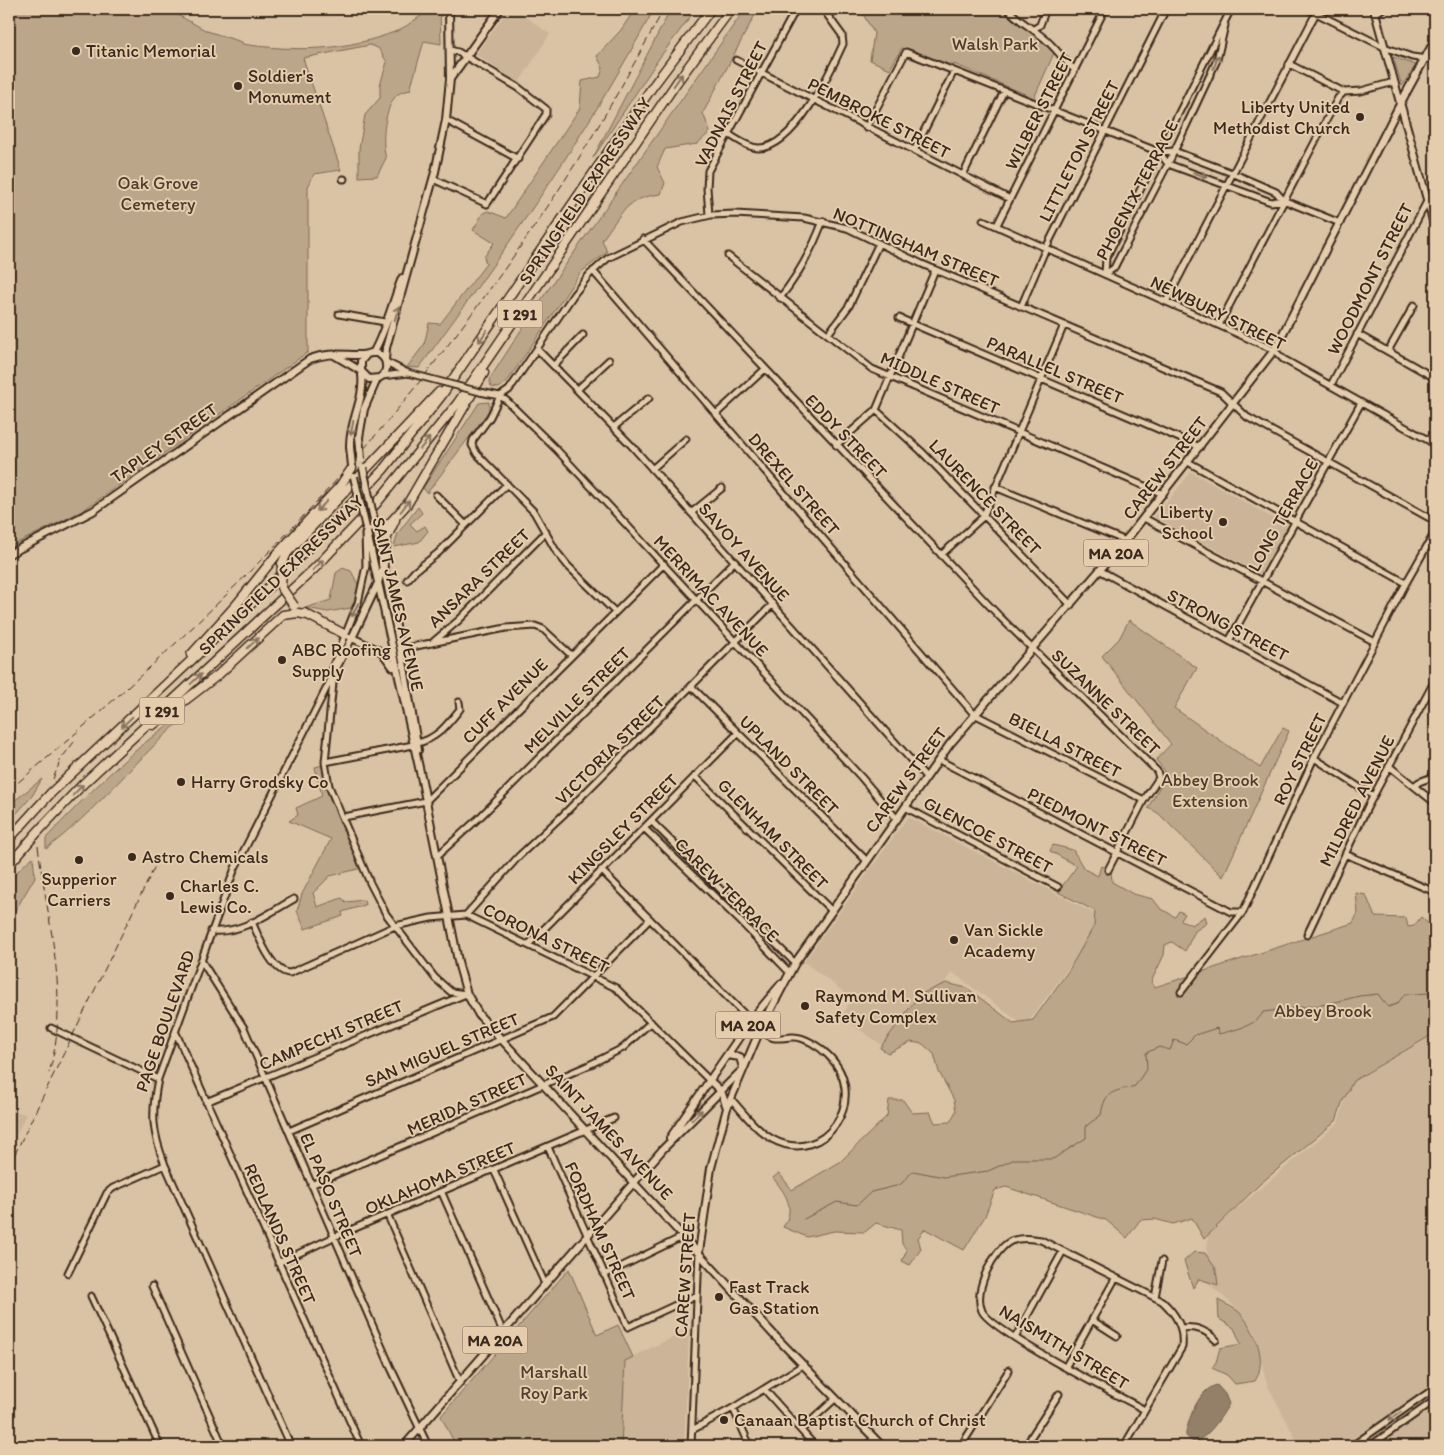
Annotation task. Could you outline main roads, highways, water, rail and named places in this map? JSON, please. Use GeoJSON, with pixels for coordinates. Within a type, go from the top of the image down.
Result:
{"type":"FeatureCollection","features":[{"type":"Feature","properties":{"kind":"highway","name":"SPRINGFIELD EXPRESSWAY"},"geometry":{"type":"LineString","coordinates":[[9,839],[51,793],[342,514],[420,424],[648,94],[711,9]]}},
{"type":"Feature","properties":{"kind":"highway","name":"SPRINGFIELD EXPRESSWAY"},"geometry":{"type":"LineString","coordinates":[[9,865],[44,825],[315,568],[370,510],[457,404],[677,82],[731,9]]}},
{"type":"Feature","properties":{"kind":"highway"},"geometry":{"type":"LineString","coordinates":[[383,564],[387,537],[395,520],[425,478],[472,396],[497,347]]}},
{"type":"Feature","properties":{"kind":"highway"},"geometry":{"type":"LineString","coordinates":[[344,634],[294,606],[281,586],[280,574],[282,564],[287,553],[466,360]]}},
{"type":"Feature","properties":{"kind":"highway"},"geometry":{"type":"LineString","coordinates":[[170,680],[237,604],[278,553],[340,486],[352,467]]}},
{"type":"Feature","properties":{"kind":"highway"},"geometry":{"type":"LineString","coordinates":[[366,528],[395,520]]}},
{"type":"Feature","properties":{"kind":"highway"},"geometry":{"type":"LineString","coordinates":[[133,739],[197,692],[283,615],[290,613],[308,615]]}},
{"type":"Feature","properties":{"kind":"main road"},"geometry":{"type":"LineString","coordinates":[[450,79],[500,9]]}},
{"type":"Feature","properties":{"kind":"main road"},"geometry":{"type":"LineString","coordinates":[[334,354],[369,379],[379,378],[386,371],[386,348],[433,179],[446,120],[450,79],[449,10]]}},
{"type":"Feature","properties":{"kind":"main road"},"geometry":{"type":"LineString","coordinates":[[1374,11],[1435,228]]}},
{"type":"Feature","properties":{"kind":"main road","name":"CAREW STREET"},"geometry":{"type":"LineString","coordinates":[[700,1252],[711,1168],[727,1108],[760,1030],[795,963],[926,777],[974,714],[1126,541],[1274,350],[1400,104],[1435,40]]}},
{"type":"Feature","properties":{"kind":"main road"},"geometry":{"type":"LineString","coordinates":[[362,373],[360,362],[370,354],[379,342],[408,264]]}},
{"type":"Feature","properties":{"kind":"main road","name":"TAPLEY STREET"},"geometry":{"type":"LineString","coordinates":[[9,554],[93,511],[305,362],[323,354],[340,352],[370,354]]}},
{"type":"Feature","properties":{"kind":"main road"},"geometry":{"type":"LineString","coordinates":[[370,354],[380,355],[385,361]]}},
{"type":"Feature","properties":{"kind":"main road","name":"SAINT JAMES AVENUE"},"geometry":{"type":"LineString","coordinates":[[362,373],[362,398],[353,423],[350,447],[352,467],[415,744]]}},
{"type":"Feature","properties":{"kind":"main road","name":"SAINT JAMES AVENUE"},"geometry":{"type":"LineString","coordinates":[[379,378],[364,409],[359,437],[361,460],[401,649],[422,781],[467,994],[479,1014],[633,1182],[700,1252],[802,1365],[882,1446]]}},
{"type":"Feature","properties":{"kind":"main road","name":"PAGE BOULEVARD"},"geometry":{"type":"LineString","coordinates":[[352,638],[378,583],[383,564]]}},
{"type":"Feature","properties":{"kind":"main road"},"geometry":{"type":"LineString","coordinates":[[344,634],[382,652],[390,660],[400,682]]}},
{"type":"Feature","properties":{"kind":"main road","name":"CAREW STREET"},"geometry":{"type":"LineString","coordinates":[[710,1080],[751,1020],[790,973]]}},
{"type":"Feature","properties":{"kind":"main road"},"geometry":{"type":"LineString","coordinates":[[727,1055],[740,1057],[743,1069]]}},
{"type":"Feature","properties":{"kind":"main road","name":"MA 20A"},"geometry":{"type":"LineString","coordinates":[[404,1446],[459,1380],[633,1182],[663,1149],[743,1069]]}},
{"type":"Feature","properties":{"kind":"main road"},"geometry":{"type":"LineString","coordinates":[[710,1080],[722,1091],[727,1108]]}},
{"type":"Feature","properties":{"kind":"main road","name":"MA 20A"},"geometry":{"type":"LineString","coordinates":[[663,1149],[710,1080]]}},
{"type":"Feature","properties":{"kind":"waterway","name":"Abbey Brook"},"geometry":{"type":"LineString","coordinates":[[804,1219],[837,1202],[857,1205],[871,1192],[900,1185],[913,1171],[944,1177],[988,1171],[1015,1159],[1053,1159],[1086,1138],[1086,1126],[1101,1115],[1105,1101],[1111,1093],[1135,1086],[1147,1068],[1146,1053],[1159,1047],[1170,1050],[1174,1040],[1186,1044],[1195,1035],[1217,1028],[1219,1034],[1237,1029],[1256,1021],[1263,1012],[1328,1004],[1359,996],[1378,994],[1388,1007],[1397,1004],[1405,994],[1435,993]]}},
{"type":"Feature","properties":{"kind":"railway"},"geometry":{"type":"LineString","coordinates":[[9,790],[121,693],[229,592],[282,539],[381,429],[450,342],[537,223],[596,130],[664,9]]}},
{"type":"Feature","properties":{"kind":"railway"},"geometry":{"type":"LineString","coordinates":[[53,779],[61,759],[74,742]]}},
{"type":"Feature","properties":{"kind":"railway"},"geometry":{"type":"LineString","coordinates":[[38,846],[58,988],[55,1045],[49,1073]]}},
{"type":"Feature","properties":{"kind":"railway"},"geometry":{"type":"LineString","coordinates":[[9,1166],[156,864]]}},
{"type":"Feature","properties":{"kind":"place","name":"Titanic Memorial"},"geometry":{"type":"Point","coordinates":[76,51]}},
{"type":"Feature","properties":{"kind":"place","name":"Soldier's Monument"},"geometry":{"type":"Point","coordinates":[238,86]}},
{"type":"Feature","properties":{"kind":"place","name":"Liberty United Methodist Church"},"geometry":{"type":"Point","coordinates":[1360,117]}},
{"type":"Feature","properties":{"kind":"place","name":"Liberty School"},"geometry":{"type":"Point","coordinates":[1223,522]}},
{"type":"Feature","properties":{"kind":"place","name":"ABC Roofing Supply"},"geometry":{"type":"Point","coordinates":[282,660]}},
{"type":"Feature","properties":{"kind":"place","name":"Harry Grodsky Co"},"geometry":{"type":"Point","coordinates":[181,782]}},
{"type":"Feature","properties":{"kind":"place","name":"Astro Chemicals"},"geometry":{"type":"Point","coordinates":[132,857]}},
{"type":"Feature","properties":{"kind":"place","name":"Supperior Carriers"},"geometry":{"type":"Point","coordinates":[79,860]}},
{"type":"Feature","properties":{"kind":"place","name":"Charles C. Lewis Co."},"geometry":{"type":"Point","coordinates":[170,896]}},
{"type":"Feature","properties":{"kind":"place","name":"Van Sickle Academy"},"geometry":{"type":"Point","coordinates":[954,940]}},
{"type":"Feature","properties":{"kind":"place","name":"Raymond M. Sullivan Safety Complex"},"geometry":{"type":"Point","coordinates":[805,1006]}},
{"type":"Feature","properties":{"kind":"place","name":"Fast Track Gas Station"},"geometry":{"type":"Point","coordinates":[719,1297]}},
{"type":"Feature","properties":{"kind":"place","name":"Canaan Baptist Church of Christ"},"geometry":{"type":"Point","coordinates":[724,1420]}},
{"type":"Feature","properties":{"kind":"park label","name":"Walsh Park"},"geometry":{"type":"Point","coordinates":[995,44]}},
{"type":"Feature","properties":{"kind":"park label","name":"Oak Grove Cemetery"},"geometry":{"type":"Point","coordinates":[158,193]}},
{"type":"Feature","properties":{"kind":"park label","name":"Abbey Brook Extension"},"geometry":{"type":"Point","coordinates":[1210,790]}},
{"type":"Feature","properties":{"kind":"park label","name":"Marshall Roy Park"},"geometry":{"type":"Point","coordinates":[554,1382]}}]}
